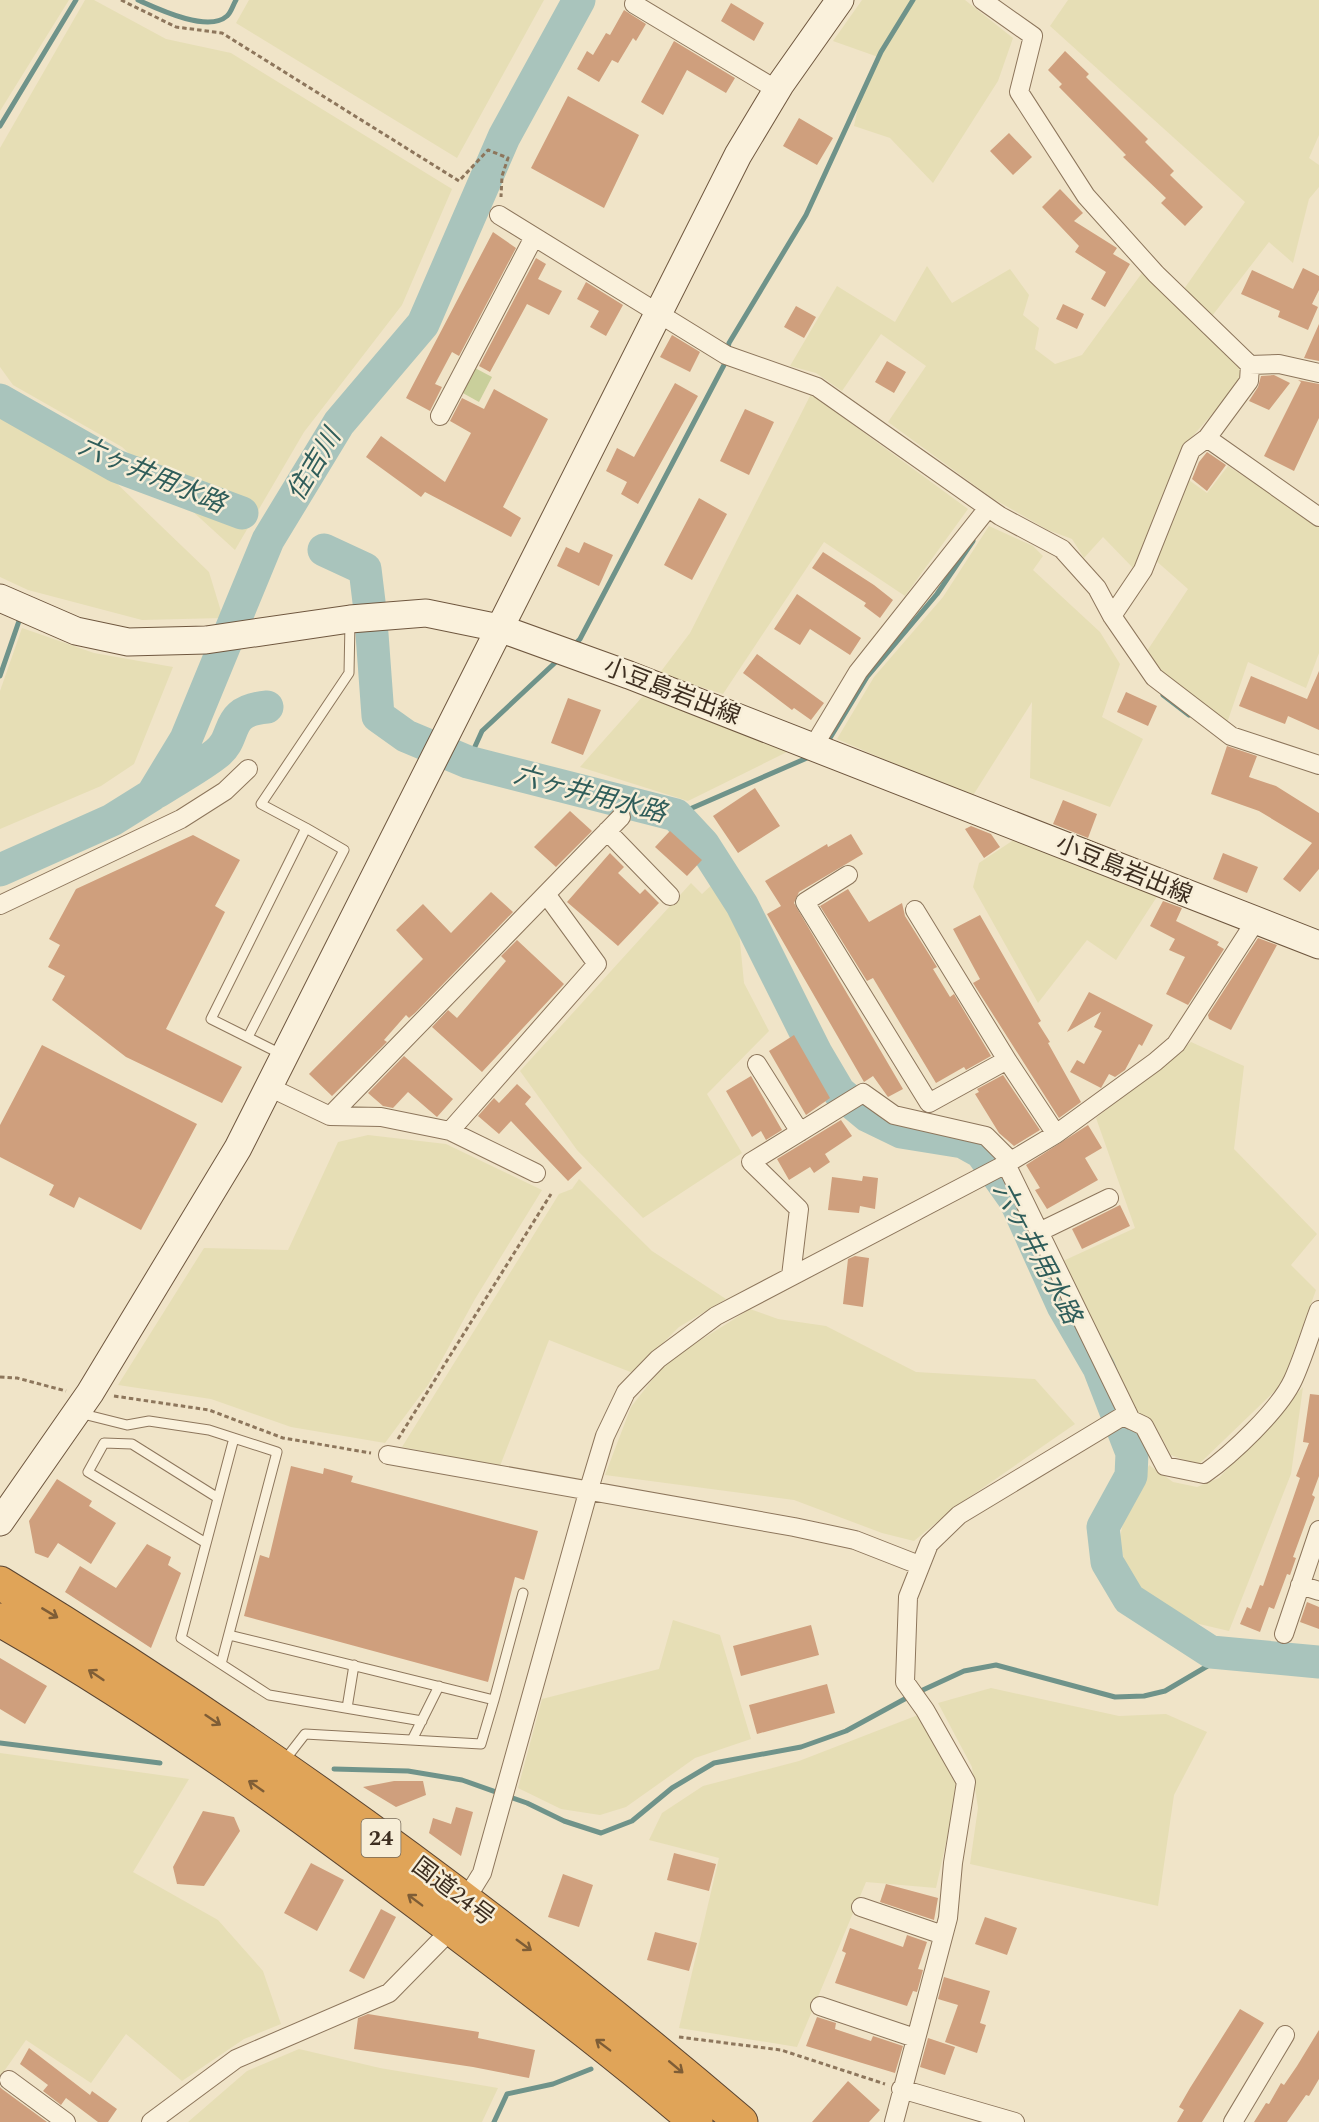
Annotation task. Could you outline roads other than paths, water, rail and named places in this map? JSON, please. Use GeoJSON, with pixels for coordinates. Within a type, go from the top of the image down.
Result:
{"type":"FeatureCollection","features":[{"type":"Feature","properties":{"kind":"highway","name":"国道24号"},"geometry":{"type":"LineString","coordinates":[[0,1583],[112,1651],[280,1766],[456,1913],[516,1975],[696,2122]]}},
{"type":"Feature","properties":{"kind":"highway","name":"国道24号"},"geometry":{"type":"LineString","coordinates":[[0,1620],[98,1677],[329,1837],[456,1913],[538,1955],[741,2122]]}},
{"type":"Feature","properties":{"kind":"street"},"geometry":{"type":"LineString","coordinates":[[0,1522],[83,1402],[238,1148],[738,155],[777,90],[840,0]]}},
{"type":"Feature","properties":{"kind":"street"},"geometry":{"type":"LineString","coordinates":[[982,0],[1033,36],[1019,92],[1086,196],[1156,274],[1250,366],[1279,364],[1319,373]]}},
{"type":"Feature","properties":{"kind":"street"},"geometry":{"type":"LineString","coordinates":[[634,4],[777,90]]}},
{"type":"Feature","properties":{"kind":"street"},"geometry":{"type":"LineString","coordinates":[[499,215],[726,355],[817,387],[988,508],[1062,549],[1097,588],[1112,616],[1154,677],[1232,736],[1319,765]]}},
{"type":"Feature","properties":{"kind":"street"},"geometry":{"type":"LineString","coordinates":[[440,416],[534,237]]}},
{"type":"Feature","properties":{"kind":"street"},"geometry":{"type":"LineString","coordinates":[[1112,616],[1143,570],[1191,450],[1207,438],[1249,381],[1250,366]]}},
{"type":"Feature","properties":{"kind":"street"},"geometry":{"type":"LineString","coordinates":[[1207,438],[1319,518]]}},
{"type":"Feature","properties":{"kind":"street"},"geometry":{"type":"LineString","coordinates":[[813,747],[858,672],[988,508]]}},
{"type":"Feature","properties":{"kind":"street","name":"小豆島岩出線"},"geometry":{"type":"LineString","coordinates":[[0,598],[76,631],[128,642],[206,640],[350,619],[426,614],[499,628],[813,747],[1255,922],[1319,945]]}},
{"type":"Feature","properties":{"kind":"street"},"geometry":{"type":"LineString","coordinates":[[0,905],[182,819],[225,791],[248,769]]}},
{"type":"Feature","properties":{"kind":"street"},"geometry":{"type":"LineString","coordinates":[[330,1116],[621,817]]}},
{"type":"Feature","properties":{"kind":"street"},"geometry":{"type":"LineString","coordinates":[[607,831],[670,896]]}},
{"type":"Feature","properties":{"kind":"street"},"geometry":{"type":"LineString","coordinates":[[848,875],[805,902],[929,1103],[1007,1060]]}},
{"type":"Feature","properties":{"kind":"street"},"geometry":{"type":"LineString","coordinates":[[450,1131],[597,964],[546,894]]}},
{"type":"Feature","properties":{"kind":"street"},"geometry":{"type":"LineString","coordinates":[[915,910],[1007,1060],[1056,1134]]}},
{"type":"Feature","properties":{"kind":"street"},"geometry":{"type":"LineString","coordinates":[[151,2122],[236,2059],[389,1993],[440,1941],[482,1873],[589,1489],[605,1436],[626,1392],[658,1359],[716,1316],[1002,1166],[1056,1134],[1176,1044],[1255,922]]}},
{"type":"Feature","properties":{"kind":"street"},"geometry":{"type":"LineString","coordinates":[[758,1064],[800,1132]]}},
{"type":"Feature","properties":{"kind":"street"},"geometry":{"type":"LineString","coordinates":[[269,1087],[330,1116],[381,1118],[450,1131],[536,1173]]}},
{"type":"Feature","properties":{"kind":"street"},"geometry":{"type":"LineString","coordinates":[[791,1276],[799,1209],[751,1162],[863,1093],[894,1115],[986,1136],[1039,1232],[1131,1420]]}},
{"type":"Feature","properties":{"kind":"street"},"geometry":{"type":"LineString","coordinates":[[1039,1232],[1109,1198]]}},
{"type":"Feature","properties":{"kind":"street"},"geometry":{"type":"LineString","coordinates":[[894,2122],[948,1918],[953,1863],[966,1782],[925,1710],[905,1682],[908,1597],[929,1544],[959,1515],[1114,1419],[1123,1416],[1144,1426],[1165,1466],[1204,1474],[1221,1462],[1262,1422],[1292,1383],[1312,1351],[1319,1311]]}},
{"type":"Feature","properties":{"kind":"street"},"geometry":{"type":"LineString","coordinates":[[388,1455],[589,1489],[855,1540],[919,1565]]}},
{"type":"Feature","properties":{"kind":"street"},"geometry":{"type":"LineString","coordinates":[[1284,1634],[1319,1530]]}},
{"type":"Feature","properties":{"kind":"street"},"geometry":{"type":"LineString","coordinates":[[1300,1585],[1319,1591]]}},
{"type":"Feature","properties":{"kind":"street"},"geometry":{"type":"LineString","coordinates":[[861,1906],[943,1935]]}},
{"type":"Feature","properties":{"kind":"street"},"geometry":{"type":"LineString","coordinates":[[820,2006],[915,2038]]}},
{"type":"Feature","properties":{"kind":"street"},"geometry":{"type":"LineString","coordinates":[[1233,2122],[1285,2035]]}},
{"type":"Feature","properties":{"kind":"street"},"geometry":{"type":"LineString","coordinates":[[9,2080],[66,2122]]}},
{"type":"Feature","properties":{"kind":"street"},"geometry":{"type":"LineString","coordinates":[[901,2089],[1015,2122]]}},
{"type":"Feature","properties":{"kind":"lane"},"geometry":{"type":"LineString","coordinates":[[248,1037],[344,850],[261,804],[349,673],[350,619]]}},
{"type":"Feature","properties":{"kind":"lane"},"geometry":{"type":"LineString","coordinates":[[285,1056],[211,1019],[306,828]]}},
{"type":"Feature","properties":{"kind":"lane"},"geometry":{"type":"LineString","coordinates":[[83,1402],[106,1422],[127,1425],[149,1422],[209,1430],[277,1452],[221,1664]]}},
{"type":"Feature","properties":{"kind":"lane"},"geometry":{"type":"LineString","coordinates":[[234,1438],[181,1638],[269,1695],[422,1721]]}},
{"type":"Feature","properties":{"kind":"lane"},"geometry":{"type":"LineString","coordinates":[[206,1543],[88,1472],[104,1443],[132,1444],[218,1498]]}},
{"type":"Feature","properties":{"kind":"lane"},"geometry":{"type":"LineString","coordinates":[[280,1766],[305,1734],[413,1738],[481,1744],[523,1593]]}},
{"type":"Feature","properties":{"kind":"lane"},"geometry":{"type":"LineString","coordinates":[[229,1635],[494,1700]]}},
{"type":"Feature","properties":{"kind":"lane"},"geometry":{"type":"LineString","coordinates":[[347,1708],[354,1665]]}},
{"type":"Feature","properties":{"kind":"lane"},"geometry":{"type":"LineString","coordinates":[[413,1738],[439,1686]]}},
{"type":"Feature","properties":{"kind":"waterway"},"geometry":{"type":"LineString","coordinates":[[0,126],[76,0]]}},
{"type":"Feature","properties":{"kind":"waterway"},"geometry":{"type":"LineString","coordinates":[[138,0],[183,18],[208,22],[219,21],[227,16],[236,0]]}},
{"type":"Feature","properties":{"kind":"waterway","name":"住吉川"},"geometry":{"type":"LineString","coordinates":[[0,870],[112,820],[152,795],[186,739],[268,540],[339,423],[423,324],[504,137],[579,0]]}},
{"type":"Feature","properties":{"kind":"waterway"},"geometry":{"type":"LineString","coordinates":[[572,647],[580,639],[724,365],[729,343],[806,215],[881,52],[913,0]]}},
{"type":"Feature","properties":{"kind":"waterway","name":"六ヶ井用水路"},"geometry":{"type":"LineString","coordinates":[[0,400],[116,466],[242,513]]}},
{"type":"Feature","properties":{"kind":"waterway"},"geometry":{"type":"LineString","coordinates":[[830,738],[867,677],[937,594],[973,541]]}},
{"type":"Feature","properties":{"kind":"waterway","name":"六ヶ井用水路"},"geometry":{"type":"LineString","coordinates":[[324,550],[365,569],[369,602]]}},
{"type":"Feature","properties":{"kind":"waterway"},"geometry":{"type":"LineString","coordinates":[[0,676],[19,621]]}},
{"type":"Feature","properties":{"kind":"waterway","name":"六ヶ井用水路"},"geometry":{"type":"LineString","coordinates":[[372,634],[378,716],[406,736],[468,762],[676,815],[703,844],[742,905],[816,1053],[839,1092],[868,1116],[901,1132],[963,1142],[981,1152],[1015,1200],[1063,1306],[1099,1368],[1132,1453],[1131,1476],[1103,1527],[1107,1562],[1129,1599],[1211,1652],[1319,1662]]}},
{"type":"Feature","properties":{"kind":"waterway"},"geometry":{"type":"LineString","coordinates":[[468,762],[482,731],[559,659]]}},
{"type":"Feature","properties":{"kind":"waterway"},"geometry":{"type":"LineString","coordinates":[[1163,695],[1189,715]]}},
{"type":"Feature","properties":{"kind":"waterway","name":"六ヶ井用水路"},"geometry":{"type":"LineString","coordinates":[[157,792],[216,754],[223,747],[237,719],[243,714],[253,709],[267,707]]}},
{"type":"Feature","properties":{"kind":"waterway"},"geometry":{"type":"LineString","coordinates":[[676,815],[807,758]]}},
{"type":"Feature","properties":{"kind":"waterway"},"geometry":{"type":"LineString","coordinates":[[334,1769],[408,1771],[462,1780],[527,1803],[564,1821],[601,1833],[632,1821],[672,1788],[714,1763],[801,1747],[846,1731],[912,1695],[964,1671],[996,1665],[1115,1697],[1144,1696],[1165,1691],[1211,1664],[1211,1652]]}},
{"type":"Feature","properties":{"kind":"waterway"},"geometry":{"type":"LineString","coordinates":[[0,1743],[160,1763]]}},
{"type":"Feature","properties":{"kind":"waterway"},"geometry":{"type":"LineString","coordinates":[[494,2122],[507,2094],[553,2084],[591,2069]]}}]}
